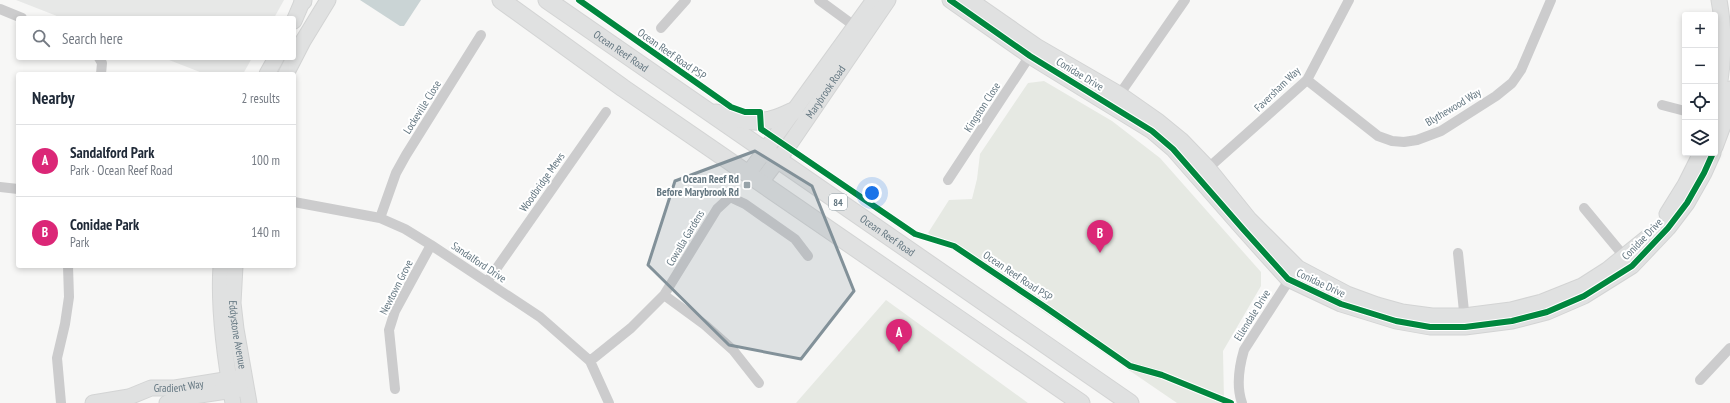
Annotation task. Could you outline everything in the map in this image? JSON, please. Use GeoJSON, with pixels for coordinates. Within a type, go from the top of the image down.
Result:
{"type":"FeatureCollection","features":[{"type":"Feature","properties":{"kind":"main road","name":"Ocean Reef Road"},"geometry":{"type":"LineString","coordinates":[[547,0],[1130,403]]}},
{"type":"Feature","properties":{"kind":"main road","name":"84"},"geometry":{"type":"LineString","coordinates":[[503,2],[623,88],[1080,403]]}},
{"type":"Feature","properties":{"kind":"main road"},"geometry":{"type":"LineString","coordinates":[[706,110],[751,121],[770,120],[794,111]]}},
{"type":"Feature","properties":{"kind":"street"},"geometry":{"type":"LineString","coordinates":[[296,16],[303,0]]}},
{"type":"Feature","properties":{"kind":"street"},"geometry":{"type":"LineString","coordinates":[[296,55],[318,14],[328,0]]}},
{"type":"Feature","properties":{"kind":"street"},"geometry":{"type":"LineString","coordinates":[[662,28],[686,0]]}},
{"type":"Feature","properties":{"kind":"street"},"geometry":{"type":"LineString","coordinates":[[819,0],[860,30]]}},
{"type":"Feature","properties":{"kind":"street","name":"Marybrook Road"},"geometry":{"type":"LineString","coordinates":[[755,178],[860,30],[874,0]]}},
{"type":"Feature","properties":{"kind":"street","name":"Marybrook Road"},"geometry":{"type":"LineString","coordinates":[[772,156],[794,111],[860,30],[888,0]]}},
{"type":"Feature","properties":{"kind":"street","name":"Conidae Drive"},"geometry":{"type":"LineString","coordinates":[[950,0],[1116,100],[1173,149],[1202,171],[1243,229],[1293,273],[1341,304],[1396,321],[1430,327],[1465,321],[1512,321],[1547,312],[1584,296],[1668,228],[1687,203],[1712,156]]}},
{"type":"Feature","properties":{"kind":"street","name":"Conidae Drive"},"geometry":{"type":"LineString","coordinates":[[970,0],[1033,51]]}},
{"type":"Feature","properties":{"kind":"street"},"geometry":{"type":"LineString","coordinates":[[1116,100],[1185,0]]}},
{"type":"Feature","properties":{"kind":"street","name":"Faversham Way"},"geometry":{"type":"LineString","coordinates":[[1202,171],[1307,80],[1350,0]]}},
{"type":"Feature","properties":{"kind":"street","name":"Blythewood Way"},"geometry":{"type":"LineString","coordinates":[[1307,80],[1378,136],[1392,141],[1404,142],[1417,140],[1440,131],[1496,96],[1512,83],[1522,70],[1551,0]]}},
{"type":"Feature","properties":{"kind":"street"},"geometry":{"type":"LineString","coordinates":[[1718,95],[1727,46],[1719,0]]}},
{"type":"Feature","properties":{"kind":"street"},"geometry":{"type":"LineString","coordinates":[[1728,0],[1730,14]]}},
{"type":"Feature","properties":{"kind":"street"},"geometry":{"type":"LineString","coordinates":[[0,9],[17,16]]}},
{"type":"Feature","properties":{"kind":"street"},"geometry":{"type":"LineString","coordinates":[[296,32],[303,30],[318,14]]}},
{"type":"Feature","properties":{"kind":"street","name":"Lockeville Close"},"geometry":{"type":"LineString","coordinates":[[380,218],[396,173],[481,35]]}},
{"type":"Feature","properties":{"kind":"street","name":"Kingston Close"},"geometry":{"type":"LineString","coordinates":[[948,180],[1033,51]]}},
{"type":"Feature","properties":{"kind":"street"},"geometry":{"type":"LineString","coordinates":[[100,60],[102,63],[101,72]]}},
{"type":"Feature","properties":{"kind":"street"},"geometry":{"type":"LineString","coordinates":[[268,72],[275,60]]}},
{"type":"Feature","properties":{"kind":"street"},"geometry":{"type":"LineString","coordinates":[[287,72],[293,60]]}},
{"type":"Feature","properties":{"kind":"street"},"geometry":{"type":"LineString","coordinates":[[1719,122],[1730,89]]}},
{"type":"Feature","properties":{"kind":"street"},"geometry":{"type":"LineString","coordinates":[[1662,105],[1682,110]]}},
{"type":"Feature","properties":{"kind":"street","name":"Woodbridge Mews"},"geometry":{"type":"LineString","coordinates":[[487,282],[606,112]]}},
{"type":"Feature","properties":{"kind":"street","name":"Conidae Drive"},"geometry":{"type":"LineString","coordinates":[[1628,261],[1665,217],[1685,185],[1699,156]]}},
{"type":"Feature","properties":{"kind":"street"},"geometry":{"type":"LineString","coordinates":[[0,188],[16,189]]}},
{"type":"Feature","properties":{"kind":"street","name":"Cowalla Gardens"},"geometry":{"type":"LineString","coordinates":[[590,361],[631,328],[664,295],[717,209],[730,197],[745,204],[795,239],[808,256]]}},
{"type":"Feature","properties":{"kind":"street","name":"Sandalford Drive"},"geometry":{"type":"LineString","coordinates":[[296,202],[380,218],[405,229],[431,245],[540,317],[590,361],[609,403]]}},
{"type":"Feature","properties":{"kind":"street"},"geometry":{"type":"LineString","coordinates":[[1584,208],[1628,261]]}},
{"type":"Feature","properties":{"kind":"street","name":"Newtown Grove"},"geometry":{"type":"LineString","coordinates":[[395,389],[389,330],[395,311],[431,245]]}},
{"type":"Feature","properties":{"kind":"street"},"geometry":{"type":"LineString","coordinates":[[1458,253],[1465,321]]}},
{"type":"Feature","properties":{"kind":"street"},"geometry":{"type":"LineString","coordinates":[[61,403],[57,358],[65,324],[69,297],[68,268]]}},
{"type":"Feature","properties":{"kind":"street","name":"Eddystone Avenue"},"geometry":{"type":"LineString","coordinates":[[221,268],[221,307],[238,390]]}},
{"type":"Feature","properties":{"kind":"street","name":"Eddystone Avenue"},"geometry":{"type":"LineString","coordinates":[[235,268],[233,304],[238,390]]}},
{"type":"Feature","properties":{"kind":"street","name":"Ellendale Drive"},"geometry":{"type":"LineString","coordinates":[[1242,403],[1240,397],[1239,375],[1240,363],[1244,350],[1293,273]]}},
{"type":"Feature","properties":{"kind":"street"},"geometry":{"type":"LineString","coordinates":[[664,295],[705,325],[733,350],[759,383]]}},
{"type":"Feature","properties":{"kind":"street"},"geometry":{"type":"LineString","coordinates":[[1700,380],[1730,348]]}},
{"type":"Feature","properties":{"kind":"street","name":"Gradient Way"},"geometry":{"type":"LineString","coordinates":[[93,403],[129,397],[151,388],[238,390]]}},
{"type":"Feature","properties":{"kind":"street","name":"Gradient Way"},"geometry":{"type":"LineString","coordinates":[[167,403],[181,398],[238,390]]}},
{"type":"Feature","properties":{"kind":"highlighted area"},"geometry":{"type":"Polygon","coordinates":[[[755,151],[812,186],[854,291],[801,359],[729,345],[648,265],[675,181],[755,151]]]}},
{"type":"Feature","properties":{"kind":"shaded area"},"geometry":{"type":"Polygon","coordinates":[[[16,0],[284,0],[275,16],[57,16],[16,0]]]}},
{"type":"Feature","properties":{"kind":"shaded area"},"geometry":{"type":"Polygon","coordinates":[[[360,0],[421,0],[404,26],[400,26],[360,0]]]}},
{"type":"Feature","properties":{"kind":"shaded area"},"geometry":{"type":"Polygon","coordinates":[[[169,60],[251,60],[244,72],[200,72],[169,60]]]}},
{"type":"Feature","properties":{"kind":"shaded area"},"geometry":{"type":"Polygon","coordinates":[[[1044,81],[1112,121],[1160,158],[1261,272],[1261,286],[1223,351],[1224,401],[1222,403],[1177,403],[928,233],[949,200],[972,199],[977,179],[980,154],[1028,83],[1044,81]]]}},
{"type":"Feature","properties":{"kind":"shaded area"},"geometry":{"type":"Polygon","coordinates":[[[886,300],[1028,403],[796,403],[886,300]]]}},
{"type":"Feature","properties":{"kind":"cycle path","name":"Ocean Reef Road PSP"},"geometry":{"type":"LineString","coordinates":[[579,0],[731,107],[745,112],[760,112],[761,129],[915,234],[954,246],[1130,366],[1162,375],[1231,403]]}},
{"type":"Feature","properties":{"kind":"cycle path"},"geometry":{"type":"LineString","coordinates":[[950,0],[1030,56],[1152,131],[1173,149],[1288,279],[1341,304],[1396,321],[1430,327],[1465,327],[1512,321],[1547,312],[1584,296],[1632,266],[1668,228],[1687,203],[1712,156]]}},
{"type":"Feature","properties":{"kind":"place","name":"Ocean Reef Rd Before Marybrook Rd"},"geometry":{"type":"Point","coordinates":[747,185]}},
{"type":"Feature","properties":{"kind":"place","name":"Conidae Park"},"geometry":{"type":"Point","coordinates":[1100,253]}},
{"type":"Feature","properties":{"kind":"place","name":"Sandalford Park"},"geometry":{"type":"Point","coordinates":[899,352]}}]}
